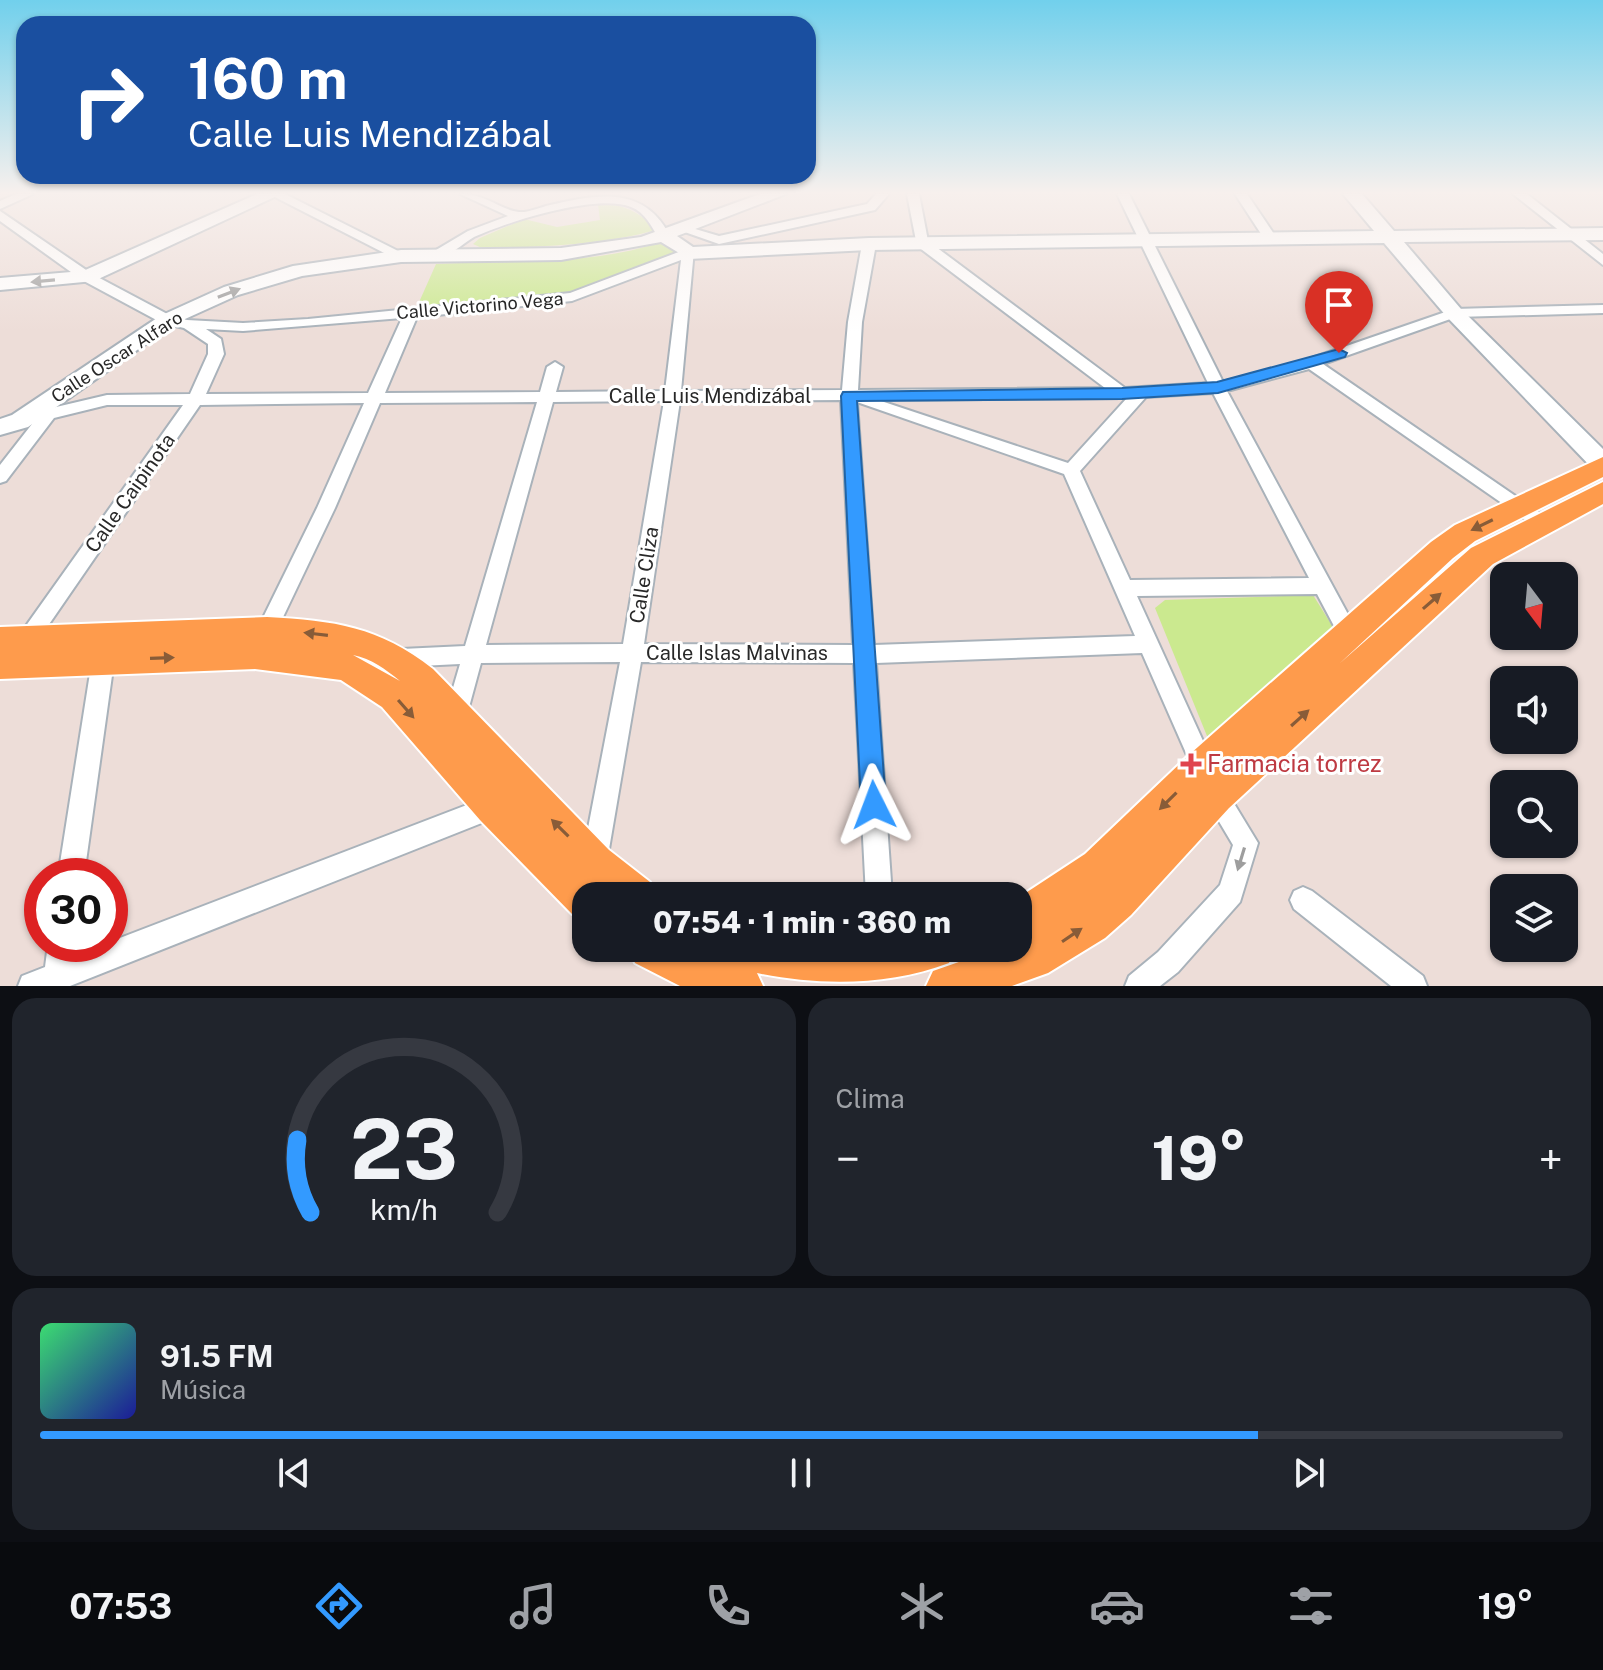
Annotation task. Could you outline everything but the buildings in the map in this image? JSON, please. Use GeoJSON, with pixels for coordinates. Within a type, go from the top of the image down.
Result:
{"type":"FeatureCollection","features":[{"type":"Feature","properties":{"kind":"main road"},"geometry":{"type":"LineString","coordinates":[[1032,913],[1099,868],[1210,780],[1361,644],[1482,556],[1529,516],[1603,465]]}},
{"type":"Feature","properties":{"kind":"main road"},"geometry":{"type":"LineString","coordinates":[[1529,516],[1603,492]]}},
{"type":"Feature","properties":{"kind":"main road"},"geometry":{"type":"LineString","coordinates":[[9,652],[346,638],[394,657],[421,679],[456,717],[510,801],[585,882]]}},
{"type":"Feature","properties":{"kind":"main road"},"geometry":{"type":"LineString","coordinates":[[261,642],[350,668],[382,686],[443,751],[510,801]]}},
{"type":"Feature","properties":{"kind":"main road"},"geometry":{"type":"LineString","coordinates":[[948,986],[1033,958],[1090,923],[1117,901],[1210,780]]}},
{"type":"Feature","properties":{"kind":"main road"},"geometry":{"type":"LineString","coordinates":[[677,962],[701,974],[741,986]]}},
{"type":"Feature","properties":{"kind":"main road"},"geometry":{"type":"LineString","coordinates":[[808,962],[839,962]]}},
{"type":"Feature","properties":{"kind":"street"},"geometry":{"type":"LineString","coordinates":[[35,240],[87,277],[177,322]]}},
{"type":"Feature","properties":{"kind":"street"},"geometry":{"type":"LineString","coordinates":[[0,284],[87,277],[170,240]]}},
{"type":"Feature","properties":{"kind":"street"},"geometry":{"type":"LineString","coordinates":[[368,240],[401,256]]}},
{"type":"Feature","properties":{"kind":"street"},"geometry":{"type":"LineString","coordinates":[[436,256],[460,240]]}},
{"type":"Feature","properties":{"kind":"street","name":"Calle Oscar Alfaro"},"geometry":{"type":"LineString","coordinates":[[10,424],[231,291],[300,270],[401,256],[561,254],[651,240]]}},
{"type":"Feature","properties":{"kind":"street"},"geometry":{"type":"LineString","coordinates":[[670,240],[689,253]]}},
{"type":"Feature","properties":{"kind":"street"},"geometry":{"type":"LineString","coordinates":[[921,240],[1122,393]]}},
{"type":"Feature","properties":{"kind":"street","name":"Calle Victorino Vega"},"geometry":{"type":"LineString","coordinates":[[177,322],[269,325],[572,297],[689,253],[869,244],[1055,240]]}},
{"type":"Feature","properties":{"kind":"street"},"geometry":{"type":"LineString","coordinates":[[1146,240],[1218,388],[1325,586],[1361,644]]}},
{"type":"Feature","properties":{"kind":"street"},"geometry":{"type":"LineString","coordinates":[[1389,240],[1454,313],[1603,465]]}},
{"type":"Feature","properties":{"kind":"street"},"geometry":{"type":"LineString","coordinates":[[1577,240],[1603,261]]}},
{"type":"Feature","properties":{"kind":"street"},"geometry":{"type":"LineString","coordinates":[[869,244],[855,322],[849,396],[878,882]]}},
{"type":"Feature","properties":{"kind":"street","name":"Calle Cliza"},"geometry":{"type":"LineString","coordinates":[[591,882],[632,653],[673,395],[689,253]]}},
{"type":"Feature","properties":{"kind":"street","name":"Calle Luis Mendizábal"},"geometry":{"type":"LineString","coordinates":[[10,424],[107,400],[1141,393],[1218,388],[1311,363],[1454,313],[1603,309]]}},
{"type":"Feature","properties":{"kind":"street"},"geometry":{"type":"LineString","coordinates":[[261,642],[376,398],[412,312]]}},
{"type":"Feature","properties":{"kind":"street","name":"Calle Caipinota"},"geometry":{"type":"LineString","coordinates":[[9,652],[195,400],[216,354],[216,342],[177,322]]}},
{"type":"Feature","properties":{"kind":"street"},"geometry":{"type":"LineString","coordinates":[[1311,363],[1529,516]]}},
{"type":"Feature","properties":{"kind":"street"},"geometry":{"type":"LineString","coordinates":[[443,751],[456,717],[555,367]]}},
{"type":"Feature","properties":{"kind":"street"},"geometry":{"type":"LineString","coordinates":[[1071,470],[1141,393]]}},
{"type":"Feature","properties":{"kind":"street"},"geometry":{"type":"LineString","coordinates":[[849,396],[1071,470],[1210,780],[1246,843],[1231,893],[1168,962],[1139,986]]}},
{"type":"Feature","properties":{"kind":"street"},"geometry":{"type":"LineString","coordinates":[[0,477],[49,413]]}},
{"type":"Feature","properties":{"kind":"street"},"geometry":{"type":"LineString","coordinates":[[1125,588],[1325,586]]}},
{"type":"Feature","properties":{"kind":"street","name":"Calle Islas Malvinas"},"geometry":{"type":"LineString","coordinates":[[328,662],[474,655],[865,654],[1147,644]]}},
{"type":"Feature","properties":{"kind":"street"},"geometry":{"type":"LineString","coordinates":[[74,858],[105,647]]}},
{"type":"Feature","properties":{"kind":"street"},"geometry":{"type":"LineString","coordinates":[[48,983],[510,801]]}},
{"type":"Feature","properties":{"kind":"street"},"geometry":{"type":"LineString","coordinates":[[1303,900],[1413,986]]}},
{"type":"Feature","properties":{"kind":"street"},"geometry":{"type":"LineString","coordinates":[[48,983],[55,962]]}},
{"type":"Feature","properties":{"kind":"green space"},"geometry":{"type":"Polygon","coordinates":[[[478,240],[607,240],[484,249],[473,244],[478,240]]]}},
{"type":"Feature","properties":{"kind":"green space"},"geometry":{"type":"Polygon","coordinates":[[[661,242],[675,242],[684,261],[567,297],[416,309],[436,264],[579,258],[634,250],[661,242]]]}},
{"type":"Feature","properties":{"kind":"green space"},"geometry":{"type":"Polygon","coordinates":[[[1313,595],[1333,627],[1331,636],[1219,742],[1207,736],[1155,608],[1165,600],[1313,595]]]}},
{"type":"Feature","properties":{"kind":"place","name":"Farmacia torrez"},"geometry":{"type":"Point","coordinates":[1191,764]}},
{"type":"Feature","properties":{"kind":"route"},"geometry":{"type":"LineString","coordinates":[[874,805],[849,396],[1122,393],[1218,388],[1339,353]]}}]}
